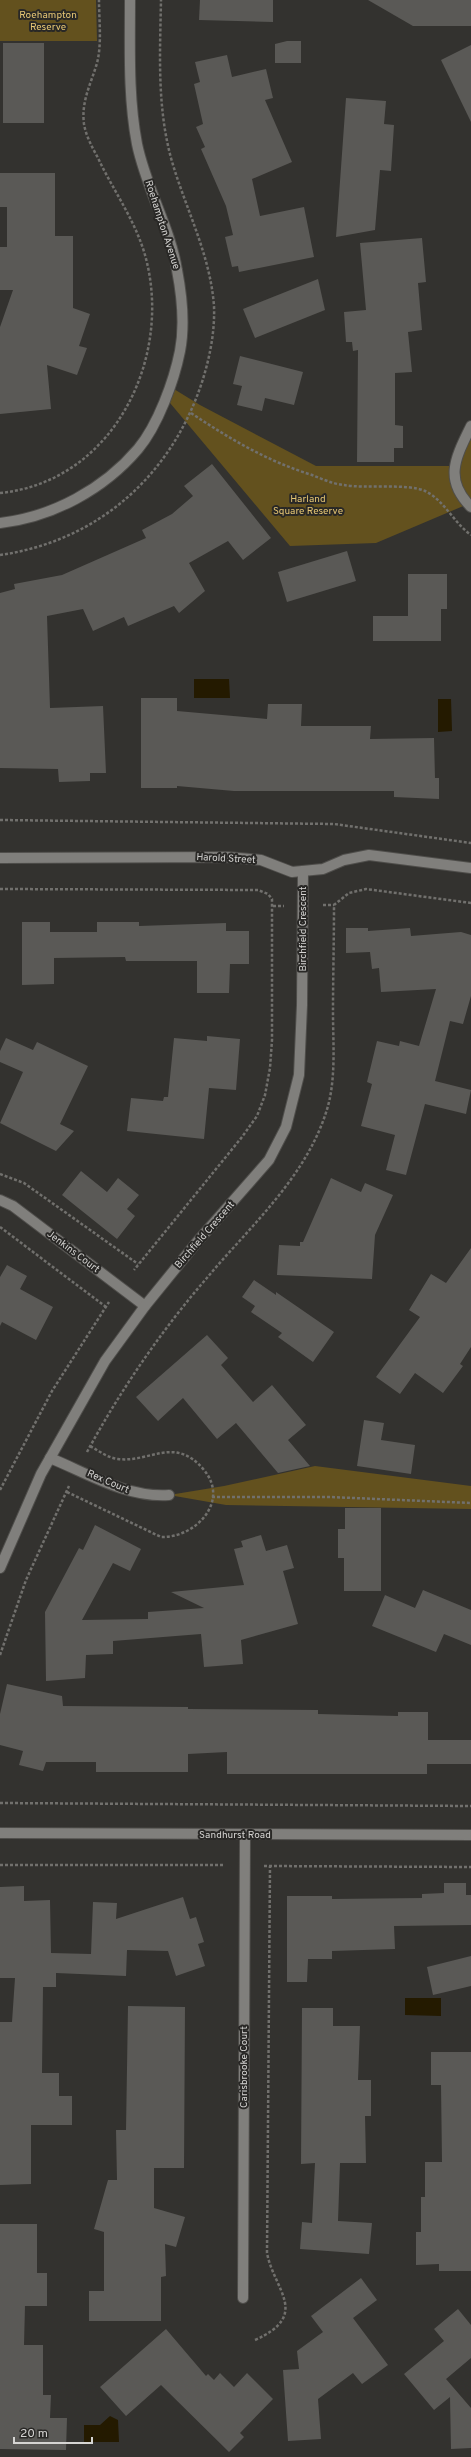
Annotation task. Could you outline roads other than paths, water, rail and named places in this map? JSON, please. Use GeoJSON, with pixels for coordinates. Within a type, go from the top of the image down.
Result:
{"type":"FeatureCollection","features":[{"type":"Feature","properties":{"kind":"street","name":"Roehampton Avenue"},"geometry":{"type":"LineString","coordinates":[[0,523],[35,517],[66,504],[115,472],[139,448],[154,422],[171,382],[180,350],[183,322],[177,268],[144,170],[134,124],[130,86],[130,0]]}},
{"type":"Feature","properties":{"kind":"street"},"geometry":{"type":"LineString","coordinates":[[471,426],[454,468],[456,486],[471,507]]}},
{"type":"Feature","properties":{"kind":"street","name":"Harold Street"},"geometry":{"type":"LineString","coordinates":[[0,858],[227,858],[260,860],[292,872],[303,872],[323,869],[344,860],[369,855],[471,868]]}},
{"type":"Feature","properties":{"kind":"street","name":"Birchfield Crescent"},"geometry":{"type":"LineString","coordinates":[[0,1568],[33,1489],[92,1382],[145,1306],[196,1242],[269,1160],[286,1128],[299,1075],[302,1005],[303,872]]}},
{"type":"Feature","properties":{"kind":"street","name":"Jenkins Court"},"geometry":{"type":"LineString","coordinates":[[0,1200],[12,1206],[145,1306]]}},
{"type":"Feature","properties":{"kind":"street","name":"Rex Court"},"geometry":{"type":"LineString","coordinates":[[50,1458],[130,1492],[152,1496],[168,1494]]}},
{"type":"Feature","properties":{"kind":"street","name":"Sandhurst Road"},"geometry":{"type":"LineString","coordinates":[[0,1834],[245,1836],[471,1835]]}},
{"type":"Feature","properties":{"kind":"street","name":"Carisbrooke Court"},"geometry":{"type":"LineString","coordinates":[[243,2298],[245,1836]]}},
{"type":"Feature","properties":{"kind":"park label","name":"Roehampton Reserve"},"geometry":{"type":"Point","coordinates":[48,20]}},
{"type":"Feature","properties":{"kind":"park label","name":"Harland Square Reserve"},"geometry":{"type":"Point","coordinates":[308,504]}}]}
